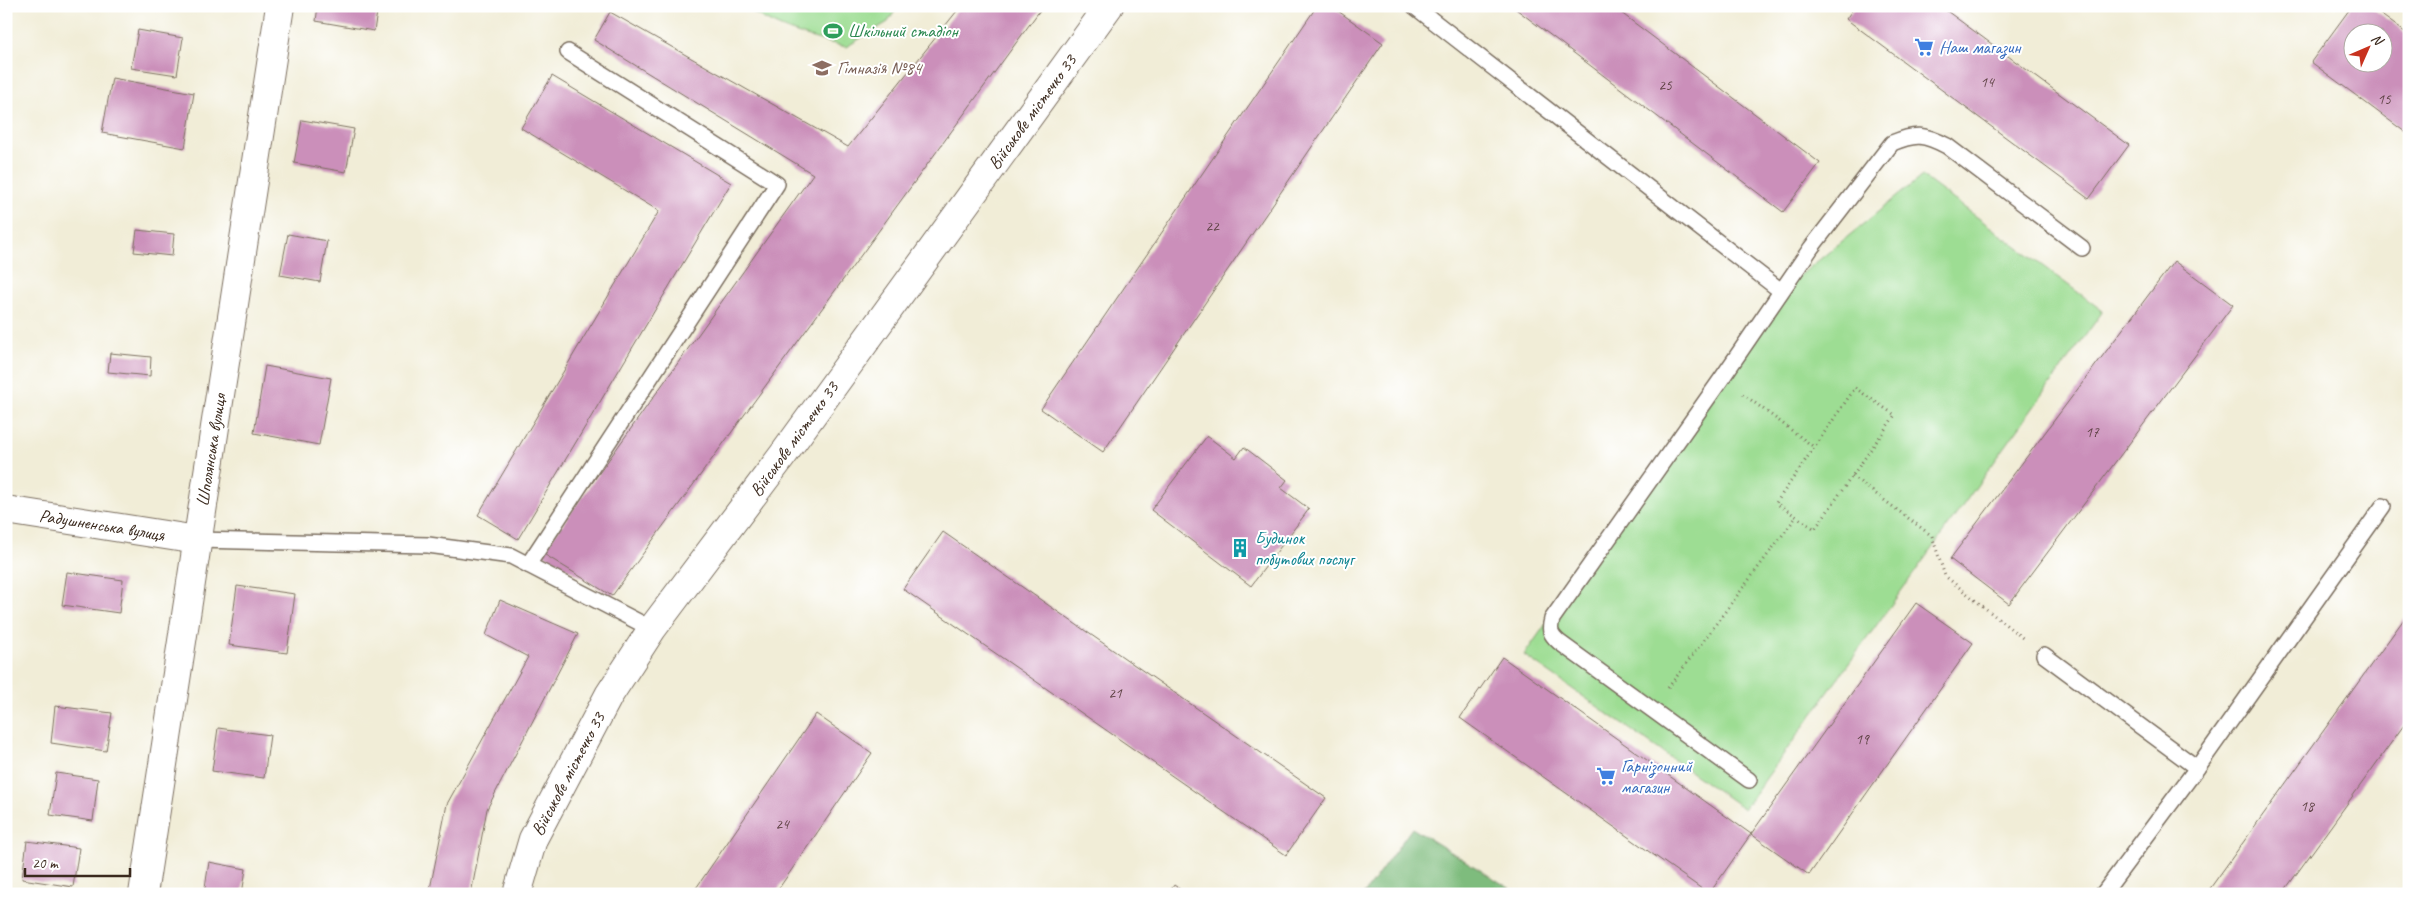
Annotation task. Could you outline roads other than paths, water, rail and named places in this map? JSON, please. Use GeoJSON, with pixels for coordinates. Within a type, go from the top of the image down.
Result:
{"type":"FeatureCollection","features":[{"type":"Feature","properties":{"kind":"street","name":"Шполянська вулиця"},"geometry":{"type":"LineString","coordinates":[[143,894],[280,6]]}},
{"type":"Feature","properties":{"kind":"street","name":"Військове містечко 33"},"geometry":{"type":"LineString","coordinates":[[517,894],[533,839],[609,695],[652,629],[783,455],[1109,6]]}},
{"type":"Feature","properties":{"kind":"street","name":"Радушненська вулиця"},"geometry":{"type":"LineString","coordinates":[[6,510],[197,540]]}},
{"type":"Feature","properties":{"kind":"lane"},"geometry":{"type":"LineString","coordinates":[[1414,6],[1781,291]]}},
{"type":"Feature","properties":{"kind":"lane"},"geometry":{"type":"LineString","coordinates":[[528,564],[777,184],[568,52]]}},
{"type":"Feature","properties":{"kind":"lane"},"geometry":{"type":"LineString","coordinates":[[1749,780],[1559,642],[1549,629],[1552,619],[1781,291],[1870,169],[1892,143],[1907,137],[1928,136],[1947,146],[2082,248]]}},
{"type":"Feature","properties":{"kind":"lane"},"geometry":{"type":"LineString","coordinates":[[2104,894],[2197,768],[2383,506]]}},
{"type":"Feature","properties":{"kind":"lane"},"geometry":{"type":"LineString","coordinates":[[197,540],[428,545],[512,556],[652,629]]}},
{"type":"Feature","properties":{"kind":"lane"},"geometry":{"type":"LineString","coordinates":[[2044,655],[2197,768]]}},
{"type":"Feature","properties":{"kind":"place","name":"Шкільний стадіон"},"geometry":{"type":"Point","coordinates":[833,31]}},
{"type":"Feature","properties":{"kind":"place","name":"Наш магазин"},"geometry":{"type":"Point","coordinates":[1924,47]}},
{"type":"Feature","properties":{"kind":"place","name":"Гімназія №84"},"geometry":{"type":"Point","coordinates":[822,68]}},
{"type":"Feature","properties":{"kind":"place","name":"Будинок побутових послуг"},"geometry":{"type":"Point","coordinates":[1240,548]}},
{"type":"Feature","properties":{"kind":"place","name":"Гарнізонний магазин"},"geometry":{"type":"Point","coordinates":[1606,776]}}]}
